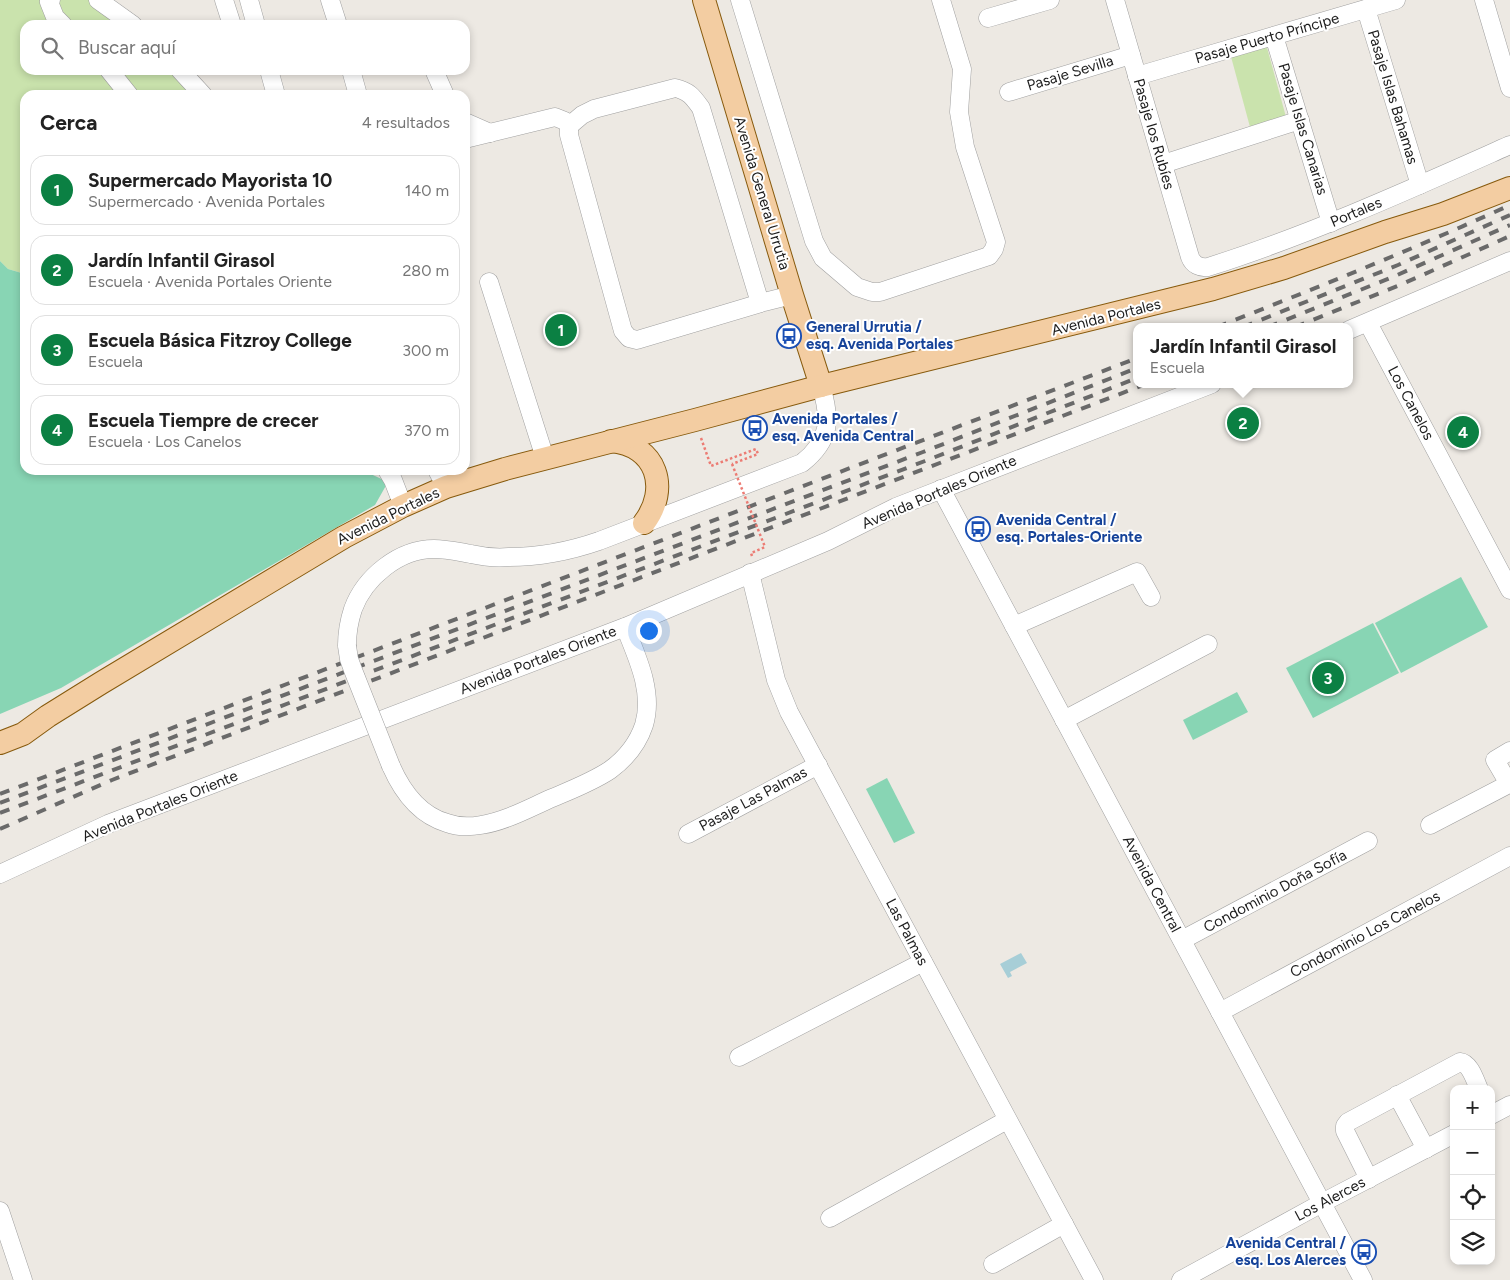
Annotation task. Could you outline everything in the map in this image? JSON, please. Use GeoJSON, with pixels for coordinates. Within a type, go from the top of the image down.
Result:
{"type":"FeatureCollection","features":[{"type":"Feature","properties":{"kind":"main road","name":"Avenida General Urrutia"},"geometry":{"type":"LineString","coordinates":[[704,0],[821,386]]}},
{"type":"Feature","properties":{"kind":"main road","name":"Avenida Portales"},"geometry":{"type":"LineString","coordinates":[[1385,232],[1412,218],[1510,176]]}},
{"type":"Feature","properties":{"kind":"main road","name":"Avenida Portales"},"geometry":{"type":"LineString","coordinates":[[0,743],[23,734],[48,716],[318,552],[402,506],[441,478],[467,480],[821,386],[1213,289],[1284,268],[1385,232],[1443,214],[1510,188]]}},
{"type":"Feature","properties":{"kind":"main road"},"geometry":{"type":"LineString","coordinates":[[610,441],[628,444],[636,448],[644,454],[653,467],[657,484],[657,495],[655,505],[644,523]]}},
{"type":"Feature","properties":{"kind":"main road","name":"Avenida Portales"},"geometry":{"type":"LineString","coordinates":[[0,727],[15,721],[48,716]]}},
{"type":"Feature","properties":{"kind":"street"},"geometry":{"type":"LineString","coordinates":[[51,0],[49,2],[58,20]]}},
{"type":"Feature","properties":{"kind":"street"},"geometry":{"type":"LineString","coordinates":[[98,0],[126,20]]}},
{"type":"Feature","properties":{"kind":"street"},"geometry":{"type":"LineString","coordinates":[[224,0],[230,20]]}},
{"type":"Feature","properties":{"kind":"street"},"geometry":{"type":"LineString","coordinates":[[249,0],[255,20]]}},
{"type":"Feature","properties":{"kind":"street"},"geometry":{"type":"LineString","coordinates":[[330,0],[336,20]]}},
{"type":"Feature","properties":{"kind":"street"},"geometry":{"type":"LineString","coordinates":[[740,0],[814,241],[823,258],[838,272],[858,287],[872,292],[880,292],[989,256],[996,242],[965,147],[959,112],[962,69],[941,0]]}},
{"type":"Feature","properties":{"kind":"street"},"geometry":{"type":"LineString","coordinates":[[988,18],[1050,0]]}},
{"type":"Feature","properties":{"kind":"street","name":"Pasaje los Rubíes"},"geometry":{"type":"LineString","coordinates":[[1115,0],[1190,257],[1197,266]]}},
{"type":"Feature","properties":{"kind":"street","name":"Pasaje Puerto Príncipe"},"geometry":{"type":"LineString","coordinates":[[1138,76],[1396,0]]}},
{"type":"Feature","properties":{"kind":"street"},"geometry":{"type":"LineString","coordinates":[[1484,0],[1510,88]]}},
{"type":"Feature","properties":{"kind":"street","name":"Pasaje Islas Bahamas"},"geometry":{"type":"LineString","coordinates":[[1366,9],[1420,186]]}},
{"type":"Feature","properties":{"kind":"street","name":"Pasaje Islas Canarias"},"geometry":{"type":"LineString","coordinates":[[1274,36],[1331,223]]}},
{"type":"Feature","properties":{"kind":"street","name":"Pasaje Sevilla"},"geometry":{"type":"LineString","coordinates":[[1009,92],[1131,55]]}},
{"type":"Feature","properties":{"kind":"street"},"geometry":{"type":"LineString","coordinates":[[113,75],[125,90]]}},
{"type":"Feature","properties":{"kind":"street"},"geometry":{"type":"LineString","coordinates":[[185,75],[198,90]]}},
{"type":"Feature","properties":{"kind":"street"},"geometry":{"type":"LineString","coordinates":[[270,75],[275,90]]}},
{"type":"Feature","properties":{"kind":"street"},"geometry":{"type":"LineString","coordinates":[[352,75],[357,90]]}},
{"type":"Feature","properties":{"kind":"street"},"geometry":{"type":"LineString","coordinates":[[436,75],[443,90]]}},
{"type":"Feature","properties":{"kind":"street"},"geometry":{"type":"LineString","coordinates":[[569,126],[582,115],[594,109],[675,88],[685,90],[693,96],[701,108],[760,303]]}},
{"type":"Feature","properties":{"kind":"street"},"geometry":{"type":"LineString","coordinates":[[470,138],[555,117],[565,121],[569,126],[569,135],[623,331],[629,338],[637,340],[792,295]]}},
{"type":"Feature","properties":{"kind":"street"},"geometry":{"type":"LineString","coordinates":[[1163,164],[1300,120]]}},
{"type":"Feature","properties":{"kind":"street"},"geometry":{"type":"LineString","coordinates":[[470,124],[490,133]]}},
{"type":"Feature","properties":{"kind":"street","name":"Portales"},"geometry":{"type":"LineString","coordinates":[[1197,266],[1208,267],[1234,259],[1331,223],[1510,146]]}},
{"type":"Feature","properties":{"kind":"street"},"geometry":{"type":"LineString","coordinates":[[1353,329],[1510,261]]}},
{"type":"Feature","properties":{"kind":"street"},"geometry":{"type":"LineString","coordinates":[[489,282],[545,458]]}},
{"type":"Feature","properties":{"kind":"street","name":"Los Canelos"},"geometry":{"type":"LineString","coordinates":[[1368,323],[1510,590]]}},
{"type":"Feature","properties":{"kind":"street"},"geometry":{"type":"LineString","coordinates":[[625,627],[642,673],[647,699],[644,724],[633,746],[620,762],[600,776],[510,816],[481,825],[459,826],[438,820],[420,808],[405,792],[391,766],[353,670],[347,646],[353,609],[363,590],[382,569],[406,555],[432,549],[492,557],[546,555],[583,546],[792,468],[806,460],[818,448],[826,432],[828,414],[821,386]]}},
{"type":"Feature","properties":{"kind":"street","name":"Avenida Portales Oriente"},"geometry":{"type":"LineString","coordinates":[[0,874],[108,824],[625,627],[828,541],[896,507],[1202,388]]}},
{"type":"Feature","properties":{"kind":"street"},"geometry":{"type":"LineString","coordinates":[[389,475],[402,506]]}},
{"type":"Feature","properties":{"kind":"street","name":"Avenida Central"},"geometry":{"type":"LineString","coordinates":[[941,489],[1363,1280]]}},
{"type":"Feature","properties":{"kind":"street"},"geometry":{"type":"LineString","coordinates":[[1014,626],[1137,572],[1150,597]]}},
{"type":"Feature","properties":{"kind":"street","name":"Las Palmas"},"geometry":{"type":"LineString","coordinates":[[750,574],[776,680],[789,712],[1094,1280]]}},
{"type":"Feature","properties":{"kind":"street"},"geometry":{"type":"LineString","coordinates":[[1064,720],[1208,644]]}},
{"type":"Feature","properties":{"kind":"street"},"geometry":{"type":"LineString","coordinates":[[1430,825],[1509,784],[1495,760],[1510,752]]}},
{"type":"Feature","properties":{"kind":"street","name":"Pasaje Las Palmas"},"geometry":{"type":"LineString","coordinates":[[688,834],[818,765]]}},
{"type":"Feature","properties":{"kind":"street","name":"Condominio Doña Sofía"},"geometry":{"type":"LineString","coordinates":[[1182,940],[1368,841]]}},
{"type":"Feature","properties":{"kind":"street","name":"Condominio Los Canelos"},"geometry":{"type":"LineString","coordinates":[[1220,1012],[1510,856]]}},
{"type":"Feature","properties":{"kind":"street"},"geometry":{"type":"LineString","coordinates":[[739,1056],[923,962]]}},
{"type":"Feature","properties":{"kind":"street"},"geometry":{"type":"LineString","coordinates":[[1369,1179],[1345,1131],[1345,1126],[1348,1122],[1460,1062],[1467,1065],[1477,1085]]}},
{"type":"Feature","properties":{"kind":"street"},"geometry":{"type":"LineString","coordinates":[[1397,1095],[1426,1149]]}},
{"type":"Feature","properties":{"kind":"street"},"geometry":{"type":"LineString","coordinates":[[1495,1112],[1510,1105]]}},
{"type":"Feature","properties":{"kind":"street"},"geometry":{"type":"LineString","coordinates":[[830,1218],[1007,1120]]}},
{"type":"Feature","properties":{"kind":"street","name":"Los Alerces"},"geometry":{"type":"LineString","coordinates":[[1181,1280],[1450,1136]]}},
{"type":"Feature","properties":{"kind":"street"},"geometry":{"type":"LineString","coordinates":[[0,1211],[22,1280]]}},
{"type":"Feature","properties":{"kind":"street"},"geometry":{"type":"LineString","coordinates":[[993,1264],[1064,1224]]}},
{"type":"Feature","properties":{"kind":"path"},"geometry":{"type":"LineString","coordinates":[[695,420],[711,466],[756,449],[758,454],[732,464],[765,547]]}},
{"type":"Feature","properties":{"kind":"green space"},"geometry":{"type":"Polygon","coordinates":[[[0,0],[110,0],[136,20],[20,20],[20,75],[193,75],[207,90],[20,90],[20,273],[8,269],[0,261],[0,0]]]}},
{"type":"Feature","properties":{"kind":"green space"},"geometry":{"type":"Polygon","coordinates":[[[1266,44],[1286,117],[1250,127],[1230,53],[1266,44]]]}},
{"type":"Feature","properties":{"kind":"green space"},"geometry":{"type":"Polygon","coordinates":[[[0,261],[8,269],[20,273],[20,475],[373,475],[388,482],[375,505],[61,688],[0,714],[0,261]]]}},
{"type":"Feature","properties":{"kind":"green space"},"geometry":{"type":"Polygon","coordinates":[[[1461,577],[1488,627],[1401,673],[1375,623],[1461,577]]]}},
{"type":"Feature","properties":{"kind":"green space"},"geometry":{"type":"Polygon","coordinates":[[[1373,623],[1399,673],[1313,718],[1286,668],[1373,623]]]}},
{"type":"Feature","properties":{"kind":"green space"},"geometry":{"type":"Polygon","coordinates":[[[1237,692],[1248,712],[1193,740],[1183,720],[1237,692]]]}},
{"type":"Feature","properties":{"kind":"green space"},"geometry":{"type":"Polygon","coordinates":[[[887,778],[915,833],[894,843],[866,789],[887,778]]]}},
{"type":"Feature","properties":{"kind":"water"},"geometry":{"type":"Polygon","coordinates":[[[1021,953],[1027,963],[1010,972],[1012,976],[1008,978],[1000,964],[1021,953]]]}},
{"type":"Feature","properties":{"kind":"railway"},"geometry":{"type":"LineString","coordinates":[[1227,323],[1401,253],[1510,205]]}},
{"type":"Feature","properties":{"kind":"railway"},"geometry":{"type":"LineString","coordinates":[[1253,323],[1398,265],[1510,215]]}},
{"type":"Feature","properties":{"kind":"railway"},"geometry":{"type":"LineString","coordinates":[[1278,323],[1395,276],[1510,225]]}},
{"type":"Feature","properties":{"kind":"railway"},"geometry":{"type":"LineString","coordinates":[[1305,323],[1400,285],[1510,236]]}},
{"type":"Feature","properties":{"kind":"railway"},"geometry":{"type":"LineString","coordinates":[[0,794],[1133,360]]}},
{"type":"Feature","properties":{"kind":"railway"},"geometry":{"type":"LineString","coordinates":[[0,803],[923,452],[1133,370]]}},
{"type":"Feature","properties":{"kind":"railway"},"geometry":{"type":"LineString","coordinates":[[0,813],[925,461],[1133,380]]}},
{"type":"Feature","properties":{"kind":"railway"},"geometry":{"type":"LineString","coordinates":[[0,829],[112,780],[1136,388]]}},
{"type":"Feature","properties":{"kind":"place","name":"Supermercado Mayorista 10"},"geometry":{"type":"Point","coordinates":[561,330]}},
{"type":"Feature","properties":{"kind":"place","name":"General Urrutia / esq. Avenida Portales"},"geometry":{"type":"Point","coordinates":[789,336]}},
{"type":"Feature","properties":{"kind":"place","name":"Jardín Infantil Girasol"},"geometry":{"type":"Point","coordinates":[1243,423]}},
{"type":"Feature","properties":{"kind":"place","name":"Avenida Portales / esq. Avenida Central"},"geometry":{"type":"Point","coordinates":[755,428]}},
{"type":"Feature","properties":{"kind":"place","name":"Escuela Tiempre de crecer"},"geometry":{"type":"Point","coordinates":[1463,432]}},
{"type":"Feature","properties":{"kind":"place","name":"Avenida Central / esq. Portales-Oriente"},"geometry":{"type":"Point","coordinates":[978,529]}},
{"type":"Feature","properties":{"kind":"place","name":"Escuela Básica Fitzroy College"},"geometry":{"type":"Point","coordinates":[1328,678]}},
{"type":"Feature","properties":{"kind":"place","name":"Avenida Central / esq. Los Alerces"},"geometry":{"type":"Point","coordinates":[1364,1252]}}]}
